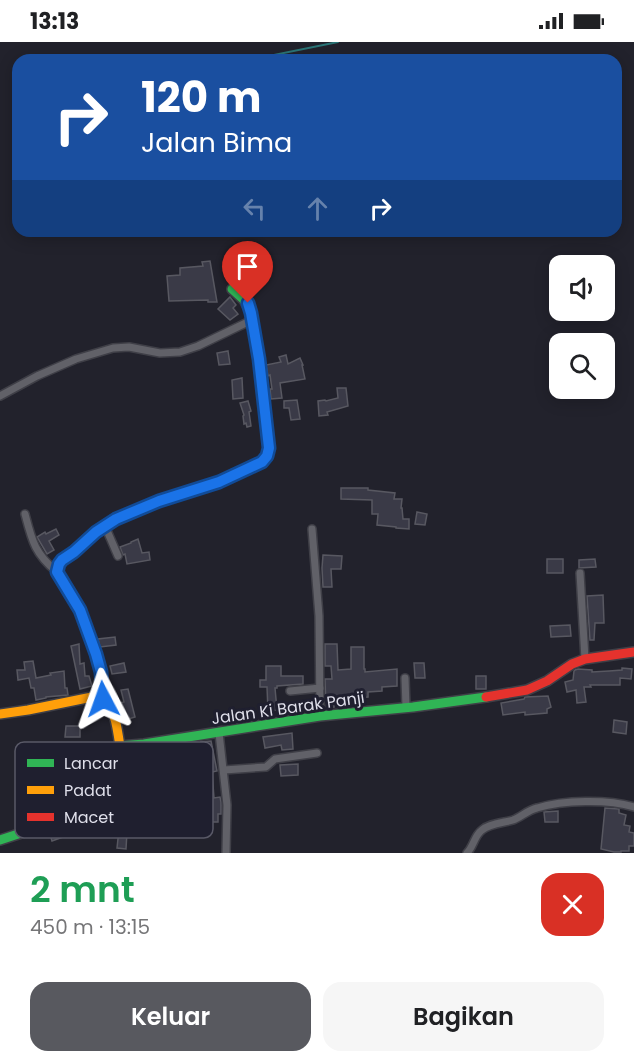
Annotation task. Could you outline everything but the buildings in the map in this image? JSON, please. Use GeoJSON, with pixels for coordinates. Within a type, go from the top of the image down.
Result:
{"type":"FeatureCollection","features":[{"type":"Feature","properties":{"kind":"street"},"geometry":{"type":"LineString","coordinates":[[57,572],[62,560],[105,526],[159,501],[219,482],[262,462],[267,456],[269,448],[265,408],[252,320],[248,303],[232,289]]}},
{"type":"Feature","properties":{"kind":"street"},"geometry":{"type":"LineString","coordinates":[[0,396],[76,359],[113,348],[129,346],[160,353],[180,352],[198,346],[252,320]]}},
{"type":"Feature","properties":{"kind":"street"},"geometry":{"type":"LineString","coordinates":[[26,514],[30,535],[38,553],[57,572],[80,610],[101,672],[103,699]]}},
{"type":"Feature","properties":{"kind":"street"},"geometry":{"type":"LineString","coordinates":[[105,526],[118,556]]}},
{"type":"Feature","properties":{"kind":"street"},"geometry":{"type":"LineString","coordinates":[[312,529],[319,615],[320,716]]}},
{"type":"Feature","properties":{"kind":"street"},"geometry":{"type":"LineString","coordinates":[[580,573],[585,659]]}},
{"type":"Feature","properties":{"kind":"street","name":"Jalan Ki Barak Panji"},"geometry":{"type":"LineString","coordinates":[[158,742],[320,716],[497,696],[527,690],[585,659],[634,652]]}},
{"type":"Feature","properties":{"kind":"street"},"geometry":{"type":"LineString","coordinates":[[405,678],[406,708]]}},
{"type":"Feature","properties":{"kind":"street"},"geometry":{"type":"LineString","coordinates":[[290,691],[320,688]]}},
{"type":"Feature","properties":{"kind":"street"},"geometry":{"type":"LineString","coordinates":[[0,714],[92,697],[103,699],[112,710],[119,742]]}},
{"type":"Feature","properties":{"kind":"street"},"geometry":{"type":"LineString","coordinates":[[219,733],[228,812],[226,853]]}},
{"type":"Feature","properties":{"kind":"street"},"geometry":{"type":"LineString","coordinates":[[224,770],[266,767],[275,759],[316,753]]}},
{"type":"Feature","properties":{"kind":"street"},"geometry":{"type":"LineString","coordinates":[[467,853],[483,829],[514,820],[535,808],[566,802],[618,803],[634,807]]}},
{"type":"Feature","properties":{"kind":"street"},"geometry":{"type":"LineString","coordinates":[[0,840],[15,835]]}},
{"type":"Feature","properties":{"kind":"waterway"},"geometry":{"type":"LineString","coordinates":[[279,54],[338,42]]}},
{"type":"Feature","properties":{"kind":"traffic: fast"},"geometry":{"type":"LineString","coordinates":[[103,699],[101,672],[90,636],[80,610],[57,572],[59,564],[96,532],[116,519],[159,501],[218,482],[262,461],[269,452],[262,381],[251,313],[244,300],[232,289]]}},
{"type":"Feature","properties":{"kind":"traffic: fast"},"geometry":{"type":"LineString","coordinates":[[157,742],[320,716],[486,697]]}},
{"type":"Feature","properties":{"kind":"traffic: fast"},"geometry":{"type":"LineString","coordinates":[[0,840],[15,835]]}},
{"type":"Feature","properties":{"kind":"traffic: slow"},"geometry":{"type":"LineString","coordinates":[[0,714],[92,697],[111,709],[119,742]]}},
{"type":"Feature","properties":{"kind":"traffic: jam"},"geometry":{"type":"LineString","coordinates":[[486,697],[527,690],[585,659],[634,652]]}},
{"type":"Feature","properties":{"kind":"route"},"geometry":{"type":"LineString","coordinates":[[103,699],[101,672],[96,654],[80,610],[57,572],[59,564],[96,532],[116,519],[159,501],[219,482],[262,462],[267,456],[269,448],[262,381],[248,303]]}}]}
